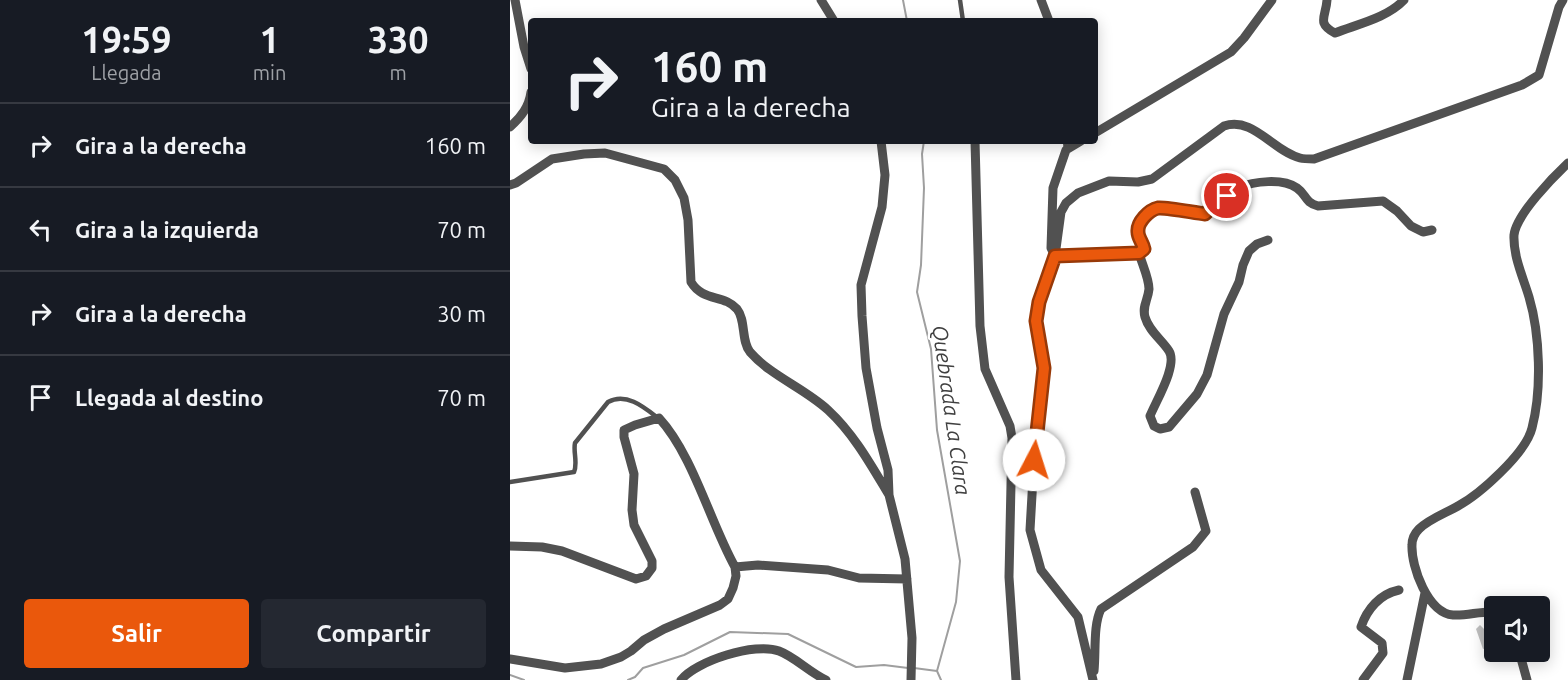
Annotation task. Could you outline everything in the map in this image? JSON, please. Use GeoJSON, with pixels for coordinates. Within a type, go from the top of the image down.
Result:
{"type":"FeatureCollection","features":[{"type":"Feature","properties":{"kind":"street"},"geometry":{"type":"LineString","coordinates":[[821,0],[832,18]]}},
{"type":"Feature","properties":{"kind":"street"},"geometry":{"type":"LineString","coordinates":[[1041,0],[1048,18]]}},
{"type":"Feature","properties":{"kind":"street"},"geometry":{"type":"LineString","coordinates":[[1098,131],[1231,52],[1272,0]]}},
{"type":"Feature","properties":{"kind":"street"},"geometry":{"type":"LineString","coordinates":[[1327,0],[1323,21],[1326,28],[1335,33],[1381,16],[1399,6],[1404,0]]}},
{"type":"Feature","properties":{"kind":"street"},"geometry":{"type":"LineString","coordinates":[[1093,680],[1078,617],[1041,570],[1030,530],[1035,449],[1044,368],[1036,321],[1039,302],[1055,256],[1060,212],[1066,203],[1078,193],[1109,181],[1138,182],[1152,179],[1224,126],[1235,122],[1246,126],[1298,158],[1314,159],[1522,85],[1539,75],[1563,0]]}},
{"type":"Feature","properties":{"kind":"street"},"geometry":{"type":"LineString","coordinates":[[513,2],[528,60]]}},
{"type":"Feature","properties":{"kind":"street"},"geometry":{"type":"LineString","coordinates":[[510,127],[520,117],[528,103]]}},
{"type":"Feature","properties":{"kind":"street"},"geometry":{"type":"LineString","coordinates":[[881,144],[885,175],[882,207],[861,285],[862,316],[866,368],[877,428],[888,470],[889,495],[905,559],[912,639],[911,680]]}},
{"type":"Feature","properties":{"kind":"street"},"geometry":{"type":"LineString","coordinates":[[975,144],[980,326],[985,369],[1010,426],[1012,438],[1009,577],[1016,680]]}},
{"type":"Feature","properties":{"kind":"street"},"geometry":{"type":"LineString","coordinates":[[1055,256],[1051,248],[1053,188],[1066,146]]}},
{"type":"Feature","properties":{"kind":"street"},"geometry":{"type":"LineString","coordinates":[[510,185],[552,159],[584,154],[605,153],[658,165],[664,169],[675,180],[684,198],[688,220],[691,282],[696,290],[704,295],[730,303],[738,310],[749,350],[761,362],[827,409],[859,445],[889,495]]}},
{"type":"Feature","properties":{"kind":"street"},"geometry":{"type":"LineString","coordinates":[[1484,613],[1452,615],[1431,602],[1425,593],[1412,557],[1414,535],[1420,528],[1461,505],[1481,490],[1504,469],[1523,446],[1532,430],[1538,373],[1538,333],[1518,262],[1514,235],[1523,214],[1568,163]]}},
{"type":"Feature","properties":{"kind":"street"},"geometry":{"type":"LineString","coordinates":[[1055,256],[1139,253],[1144,249],[1138,234],[1138,226],[1146,215],[1158,208],[1205,214],[1215,204],[1239,188],[1271,181],[1299,189],[1309,203],[1318,206],[1383,201],[1397,211],[1411,226],[1423,232],[1432,230]]}},
{"type":"Feature","properties":{"kind":"street"},"geometry":{"type":"LineString","coordinates":[[1139,253],[1149,288],[1143,306],[1145,316],[1149,328],[1170,352],[1173,362],[1150,416],[1154,426],[1160,429],[1169,427],[1197,394],[1207,375],[1224,314],[1239,282],[1249,251],[1257,244],[1268,240]]}},
{"type":"Feature","properties":{"kind":"street"},"geometry":{"type":"LineString","coordinates":[[510,546],[542,547],[562,551],[636,579],[646,576],[652,568],[652,561],[634,525],[632,510],[634,474],[624,430],[635,424],[659,418],[670,430],[682,451],[723,546],[735,567],[736,576],[734,588],[728,599],[720,605],[664,629],[621,657],[601,664],[565,668],[510,659]]}},
{"type":"Feature","properties":{"kind":"street"},"geometry":{"type":"LineString","coordinates":[[1093,680],[1097,650],[1096,619],[1101,609],[1187,552],[1206,531],[1196,492]]}},
{"type":"Feature","properties":{"kind":"street"},"geometry":{"type":"LineString","coordinates":[[735,567],[758,565],[828,570],[859,578],[907,579]]}},
{"type":"Feature","properties":{"kind":"street"},"geometry":{"type":"LineString","coordinates":[[1363,680],[1383,653],[1382,643],[1361,627],[1365,616],[1383,595],[1399,590]]}},
{"type":"Feature","properties":{"kind":"street"},"geometry":{"type":"LineString","coordinates":[[1407,680],[1425,593]]}},
{"type":"Feature","properties":{"kind":"street"},"geometry":{"type":"LineString","coordinates":[[681,680],[691,670],[724,656],[768,647],[782,652],[826,680]]}},
{"type":"Feature","properties":{"kind":"street"},"geometry":{"type":"LineString","coordinates":[[1522,662],[1527,680]]}},
{"type":"Feature","properties":{"kind":"lane"},"geometry":{"type":"LineString","coordinates":[[960,0],[963,18]]}},
{"type":"Feature","properties":{"kind":"lane"},"geometry":{"type":"LineString","coordinates":[[510,482],[574,471],[576,468],[573,451],[575,443],[608,402],[613,399],[626,398],[659,418]]}},
{"type":"Feature","properties":{"kind":"building"},"geometry":{"type":"Polygon","coordinates":[[[1480,625],[1484,629],[1484,649],[1483,649],[1476,629],[1480,625]]]}},
{"type":"Feature","properties":{"kind":"waterway","name":"Quebrada La Clara"},"geometry":{"type":"LineString","coordinates":[[903,0],[906,18]]}},
{"type":"Feature","properties":{"kind":"waterway","name":"Quebrada La Clara"},"geometry":{"type":"LineString","coordinates":[[924,144],[921,265],[917,292],[931,349],[937,430],[960,561],[956,602],[937,671],[941,680]]}},
{"type":"Feature","properties":{"kind":"waterway"},"geometry":{"type":"LineString","coordinates":[[628,680],[635,677],[643,668],[684,655],[730,632],[788,634],[856,667],[884,665],[908,668]]}},
{"type":"Feature","properties":{"kind":"waterway"},"geometry":{"type":"LineString","coordinates":[[914,668],[937,671]]}},
{"type":"Feature","properties":{"kind":"waterway"},"geometry":{"type":"LineString","coordinates":[[510,675],[524,680]]}},
{"type":"Feature","properties":{"kind":"route"},"geometry":{"type":"LineString","coordinates":[[1034,460],[1044,368],[1036,321],[1039,302],[1055,256],[1139,253],[1144,249],[1138,234],[1138,226],[1146,215],[1158,208],[1205,214],[1227,196]]}}]}
